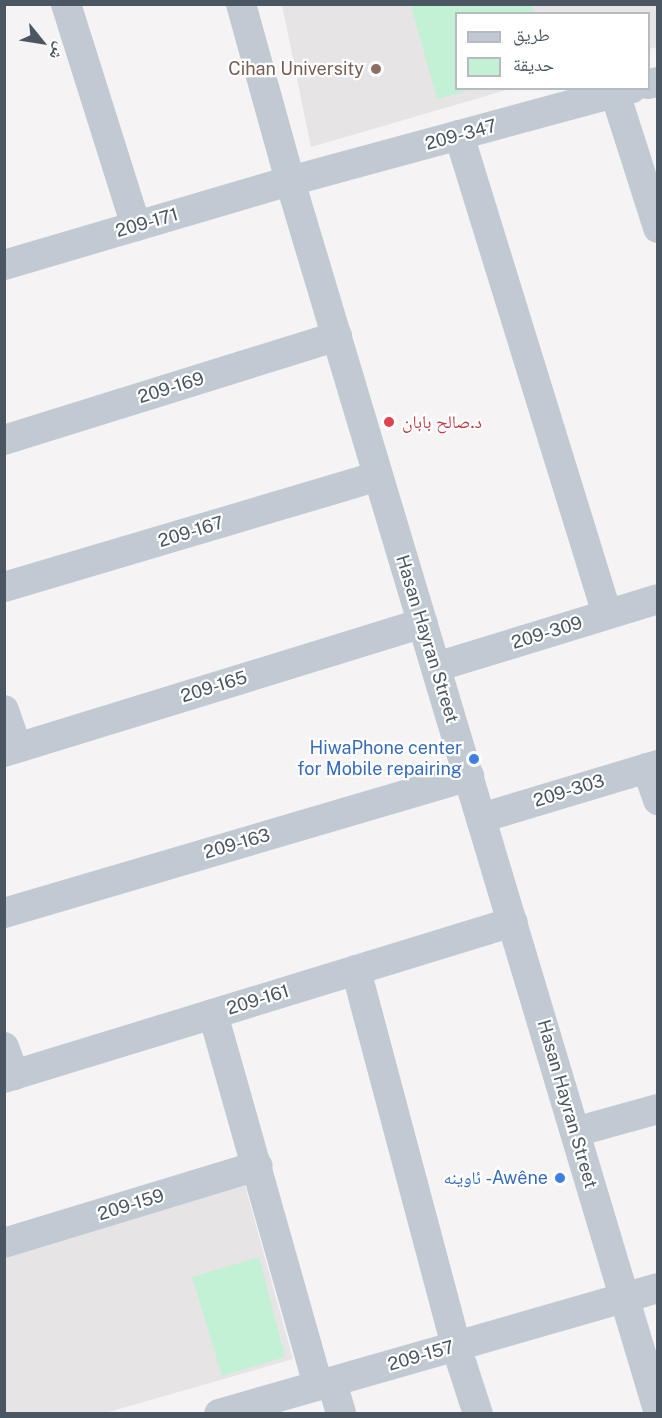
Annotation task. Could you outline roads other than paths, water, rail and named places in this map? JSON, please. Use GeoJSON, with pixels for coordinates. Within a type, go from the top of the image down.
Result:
{"type":"FeatureCollection","features":[{"type":"Feature","properties":{"kind":"street"},"geometry":{"type":"LineString","coordinates":[[66,4],[136,226]]}},
{"type":"Feature","properties":{"kind":"street","name":"Hasan Hayran Street"},"geometry":{"type":"LineString","coordinates":[[241,4],[290,181],[657,1410]]}},
{"type":"Feature","properties":{"kind":"street"},"geometry":{"type":"LineString","coordinates":[[624,91],[657,228]]}},
{"type":"Feature","properties":{"kind":"street","name":"209-347"},"geometry":{"type":"LineString","coordinates":[[290,181],[624,91]]}},
{"type":"Feature","properties":{"kind":"street"},"geometry":{"type":"LineString","coordinates":[[459,135],[607,614]]}},
{"type":"Feature","properties":{"kind":"street","name":"209-171"},"geometry":{"type":"LineString","coordinates":[[4,265],[290,181]]}},
{"type":"Feature","properties":{"kind":"street","name":"209-169"},"geometry":{"type":"LineString","coordinates":[[4,440],[337,336]]}},
{"type":"Feature","properties":{"kind":"street","name":"209-167"},"geometry":{"type":"LineString","coordinates":[[4,587],[378,476]]}},
{"type":"Feature","properties":{"kind":"street","name":"209-309"},"geometry":{"type":"LineString","coordinates":[[436,667],[657,599]]}},
{"type":"Feature","properties":{"kind":"street","name":"209-165"},"geometry":{"type":"LineString","coordinates":[[11,750],[423,623]]}},
{"type":"Feature","properties":{"kind":"street"},"geometry":{"type":"LineString","coordinates":[[4,710],[11,750]]}},
{"type":"Feature","properties":{"kind":"street"},"geometry":{"type":"LineString","coordinates":[[652,766],[657,800]]}},
{"type":"Feature","properties":{"kind":"street","name":"209-303"},"geometry":{"type":"LineString","coordinates":[[481,818],[652,766]]}},
{"type":"Feature","properties":{"kind":"street","name":"209-163"},"geometry":{"type":"LineString","coordinates":[[4,913],[469,776]]}},
{"type":"Feature","properties":{"kind":"street","name":"209-161"},"geometry":{"type":"LineString","coordinates":[[9,1077],[513,922]]}},
{"type":"Feature","properties":{"kind":"street"},"geometry":{"type":"LineString","coordinates":[[356,970],[456,1346],[478,1413]]}},
{"type":"Feature","properties":{"kind":"street"},"geometry":{"type":"LineString","coordinates":[[213,1014],[325,1384],[341,1413]]}},
{"type":"Feature","properties":{"kind":"street"},"geometry":{"type":"LineString","coordinates":[[4,1047],[9,1077]]}},
{"type":"Feature","properties":{"kind":"street"},"geometry":{"type":"LineString","coordinates":[[575,1132],[657,1109]]}},
{"type":"Feature","properties":{"kind":"street","name":"209-159"},"geometry":{"type":"LineString","coordinates":[[4,1243],[258,1166]]}},
{"type":"Feature","properties":{"kind":"street","name":"209-157"},"geometry":{"type":"LineString","coordinates":[[219,1413],[657,1288]]}},
{"type":"Feature","properties":{"kind":"place","name":"Cihan University"},"geometry":{"type":"Point","coordinates":[376,69]}},
{"type":"Feature","properties":{"kind":"place","name":"د.صالح بابان"},"geometry":{"type":"Point","coordinates":[389,422]}},
{"type":"Feature","properties":{"kind":"place","name":"HiwaPhone center for Mobile repairing"},"geometry":{"type":"Point","coordinates":[474,759]}},
{"type":"Feature","properties":{"kind":"place","name":"ئاوینە - Awêne"},"geometry":{"type":"Point","coordinates":[560,1178]}}]}
